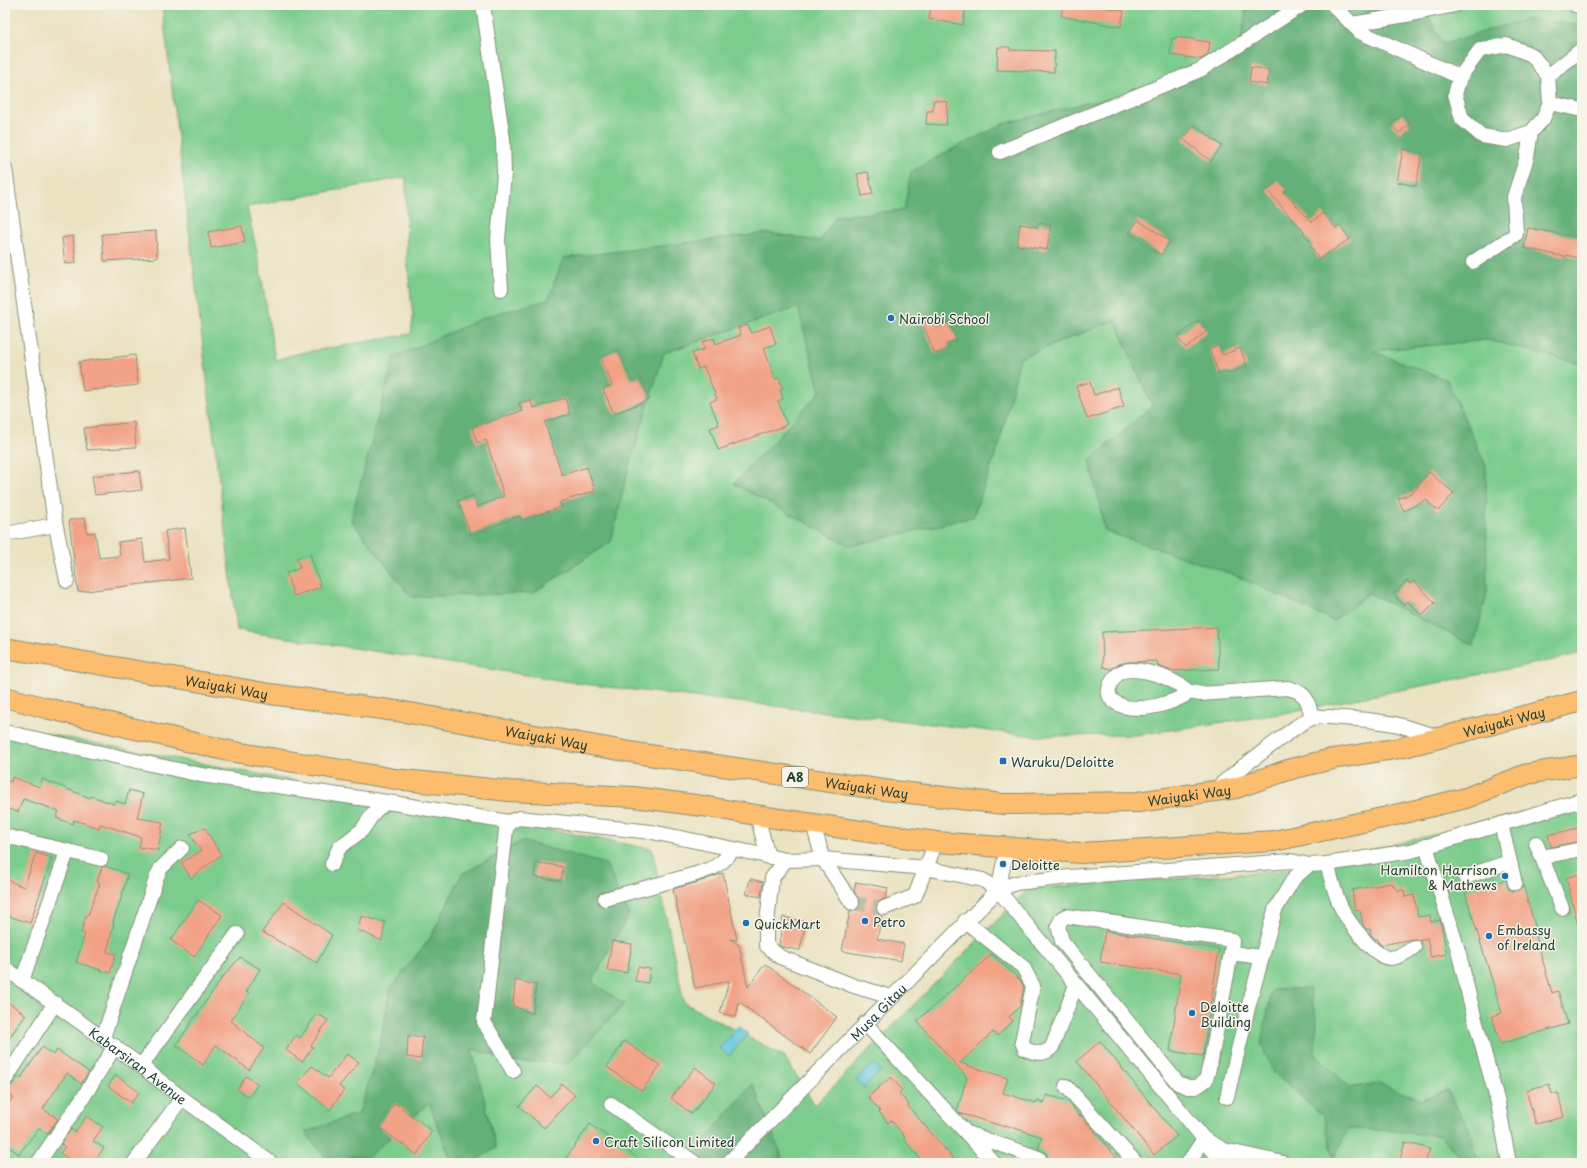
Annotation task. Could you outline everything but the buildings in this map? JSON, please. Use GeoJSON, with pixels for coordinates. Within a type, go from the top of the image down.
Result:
{"type":"FeatureCollection","features":[{"type":"Feature","properties":{"kind":"highway","name":"Waiyaki Way"},"geometry":{"type":"LineString","coordinates":[[5,648],[270,694],[404,712],[642,754],[892,791],[1003,804],[1138,802],[1236,788],[1291,769],[1332,759],[1400,748],[1582,701]]}},
{"type":"Feature","properties":{"kind":"highway"},"geometry":{"type":"LineString","coordinates":[[5,697],[229,751],[396,779],[509,791],[634,797],[936,842],[1081,853],[1274,841],[1387,817],[1466,798],[1527,774],[1582,765]]}},
{"type":"Feature","properties":{"kind":"street"},"geometry":{"type":"LineString","coordinates":[[483,5],[503,139],[504,174],[498,239],[501,288]]}},
{"type":"Feature","properties":{"kind":"street"},"geometry":{"type":"LineString","coordinates":[[1000,152],[1200,70],[1302,5]]}},
{"type":"Feature","properties":{"kind":"street"},"geometry":{"type":"LineString","coordinates":[[1333,5],[1360,32],[1460,77]]}},
{"type":"Feature","properties":{"kind":"street"},"geometry":{"type":"LineString","coordinates":[[1352,24],[1455,5]]}},
{"type":"Feature","properties":{"kind":"street"},"geometry":{"type":"LineString","coordinates":[[1575,5],[1582,6]]}},
{"type":"Feature","properties":{"kind":"street"},"geometry":{"type":"LineString","coordinates":[[1506,45],[1532,55],[1548,76],[1550,103],[1543,119],[1531,132],[1507,140],[1482,136],[1462,119],[1455,94],[1460,77],[1480,50],[1506,45]]}},
{"type":"Feature","properties":{"kind":"street"},"geometry":{"type":"LineString","coordinates":[[1548,76],[1582,49]]}},
{"type":"Feature","properties":{"kind":"street"},"geometry":{"type":"LineString","coordinates":[[1550,103],[1582,110]]}},
{"type":"Feature","properties":{"kind":"street"},"geometry":{"type":"LineString","coordinates":[[1473,262],[1516,234],[1514,197],[1527,157],[1531,132]]}},
{"type":"Feature","properties":{"kind":"street"},"geometry":{"type":"LineString","coordinates":[[5,169],[55,525],[67,581]]}},
{"type":"Feature","properties":{"kind":"street"},"geometry":{"type":"LineString","coordinates":[[5,534],[55,525]]}},
{"type":"Feature","properties":{"kind":"street"},"geometry":{"type":"LineString","coordinates":[[1190,692],[1182,698],[1142,708],[1120,705],[1110,699],[1108,694],[1110,686],[1117,675],[1127,670],[1146,672],[1163,677],[1190,692],[1200,694],[1288,688],[1299,691],[1305,695],[1312,718]]}},
{"type":"Feature","properties":{"kind":"street"},"geometry":{"type":"LineString","coordinates":[[1212,792],[1244,765],[1296,727],[1312,718],[1329,717],[1395,724],[1442,738]]}},
{"type":"Feature","properties":{"kind":"street"},"geometry":{"type":"LineString","coordinates":[[5,732],[201,775],[387,802],[509,822],[519,818],[652,832],[786,860],[824,859],[926,868],[983,880],[998,890],[1224,1163]]}},
{"type":"Feature","properties":{"kind":"street"},"geometry":{"type":"LineString","coordinates":[[998,890],[1016,883],[1069,877],[1291,861],[1309,865],[1327,864],[1411,851],[1582,800]]}},
{"type":"Feature","properties":{"kind":"street"},"geometry":{"type":"LineString","coordinates":[[332,864],[339,848],[362,830],[375,811],[387,802]]}},
{"type":"Feature","properties":{"kind":"street"},"geometry":{"type":"LineString","coordinates":[[757,815],[768,857]]}},
{"type":"Feature","properties":{"kind":"street"},"geometry":{"type":"LineString","coordinates":[[509,822],[506,830],[484,1022],[513,1071]]}},
{"type":"Feature","properties":{"kind":"street"},"geometry":{"type":"LineString","coordinates":[[813,824],[824,859],[852,903]]}},
{"type":"Feature","properties":{"kind":"street"},"geometry":{"type":"LineString","coordinates":[[1501,824],[1515,883]]}},
{"type":"Feature","properties":{"kind":"street"},"geometry":{"type":"LineString","coordinates":[[5,836],[68,852],[100,858]]}},
{"type":"Feature","properties":{"kind":"street"},"geometry":{"type":"LineString","coordinates":[[884,908],[915,896],[936,842]]}},
{"type":"Feature","properties":{"kind":"street"},"geometry":{"type":"LineString","coordinates":[[1536,843],[1562,908]]}},
{"type":"Feature","properties":{"kind":"street"},"geometry":{"type":"LineString","coordinates":[[1426,846],[1458,950],[1474,1016],[1498,1103],[1509,1163]]}},
{"type":"Feature","properties":{"kind":"street"},"geometry":{"type":"LineString","coordinates":[[103,1038],[157,876],[168,860],[182,848]]}},
{"type":"Feature","properties":{"kind":"street"},"geometry":{"type":"LineString","coordinates":[[998,890],[1008,848]]}},
{"type":"Feature","properties":{"kind":"street"},"geometry":{"type":"LineString","coordinates":[[605,899],[713,868],[723,861],[734,849]]}},
{"type":"Feature","properties":{"kind":"street"},"geometry":{"type":"LineString","coordinates":[[1542,857],[1582,849]]}},
{"type":"Feature","properties":{"kind":"street"},"geometry":{"type":"LineString","coordinates":[[22,980],[68,852]]}},
{"type":"Feature","properties":{"kind":"street"},"geometry":{"type":"LineString","coordinates":[[786,860],[772,878],[766,931],[766,945],[780,957],[854,986],[891,997]]}},
{"type":"Feature","properties":{"kind":"street"},"geometry":{"type":"LineString","coordinates":[[1464,877],[1509,862]]}},
{"type":"Feature","properties":{"kind":"street"},"geometry":{"type":"LineString","coordinates":[[1327,864],[1340,906],[1358,934],[1373,950],[1388,958],[1406,954],[1414,947]]}},
{"type":"Feature","properties":{"kind":"street"},"geometry":{"type":"LineString","coordinates":[[1228,1097],[1261,958],[1275,910],[1294,878],[1309,865]]}},
{"type":"Feature","properties":{"kind":"street","name":"Musa Gitau"},"geometry":{"type":"LineString","coordinates":[[728,1163],[965,921],[998,890]]}},
{"type":"Feature","properties":{"kind":"street"},"geometry":{"type":"LineString","coordinates":[[1066,916],[1232,940],[1231,953],[1206,1080],[1196,1087],[1188,1087],[1178,1083],[1062,941],[1058,926],[1062,918],[1066,916]]}},
{"type":"Feature","properties":{"kind":"street"},"geometry":{"type":"LineString","coordinates":[[965,921],[1023,967],[1033,986],[1022,1042],[1025,1049],[1041,1053],[1048,1052],[1052,1047],[1076,985]]}},
{"type":"Feature","properties":{"kind":"street"},"geometry":{"type":"LineString","coordinates":[[141,1066],[237,934]]}},
{"type":"Feature","properties":{"kind":"street"},"geometry":{"type":"LineString","coordinates":[[1231,953],[1261,958]]}},
{"type":"Feature","properties":{"kind":"street","name":"Kabarsiran Avenue"},"geometry":{"type":"LineString","coordinates":[[5,968],[115,1046],[182,1098],[271,1163]]}},
{"type":"Feature","properties":{"kind":"street"},"geometry":{"type":"LineString","coordinates":[[5,1080],[55,1003]]}},
{"type":"Feature","properties":{"kind":"street"},"geometry":{"type":"LineString","coordinates":[[865,1023],[994,1163]]}},
{"type":"Feature","properties":{"kind":"street"},"geometry":{"type":"LineString","coordinates":[[38,1163],[84,1096],[115,1046]]}},
{"type":"Feature","properties":{"kind":"street"},"geometry":{"type":"LineString","coordinates":[[1066,1086],[1136,1163]]}},
{"type":"Feature","properties":{"kind":"street"},"geometry":{"type":"LineString","coordinates":[[134,1163],[182,1098]]}},
{"type":"Feature","properties":{"kind":"street"},"geometry":{"type":"LineString","coordinates":[[611,1104],[695,1163]]}},
{"type":"Feature","properties":{"kind":"street"},"geometry":{"type":"LineString","coordinates":[[964,1132],[1039,1158]]}},
{"type":"Feature","properties":{"kind":"street"},"geometry":{"type":"LineString","coordinates":[[1188,1163],[1204,1139]]}},
{"type":"Feature","properties":{"kind":"street"},"geometry":{"type":"LineString","coordinates":[[1204,1139],[1224,1150],[1283,1163]]}},
{"type":"Feature","properties":{"kind":"green space","name":"Nairobi School"},"geometry":{"type":"Polygon","coordinates":[[[162,5],[1582,5],[1582,653],[1279,714],[1135,735],[1035,736],[591,685],[237,630],[162,5]],[[406,177],[247,207],[259,262],[275,360],[300,353],[411,334],[413,317],[407,258],[406,177]]]}},
{"type":"Feature","properties":{"kind":"green space"},"geometry":{"type":"Polygon","coordinates":[[[1247,5],[1424,5],[1442,44],[1527,19],[1581,25],[1582,364],[1488,340],[1372,351],[1447,380],[1486,466],[1487,593],[1474,646],[1369,593],[1334,621],[1232,574],[1105,531],[1090,461],[1152,406],[1115,320],[1020,358],[999,445],[973,517],[850,546],[734,484],[820,392],[798,307],[664,353],[627,474],[611,542],[533,593],[411,597],[351,520],[394,357],[488,316],[548,300],[563,258],[767,233],[820,241],[836,216],[904,210],[911,172],[1003,124],[1085,103],[1142,96],[1239,51],[1247,5]]]}},
{"type":"Feature","properties":{"kind":"green space"},"geometry":{"type":"Polygon","coordinates":[[[5,726],[652,849],[684,1003],[784,1056],[815,1105],[1028,889],[1279,871],[1582,800],[1582,1163],[5,1163],[5,726]]]}},
{"type":"Feature","properties":{"kind":"green space"},"geometry":{"type":"Polygon","coordinates":[[[522,841],[606,864],[629,914],[592,982],[624,1004],[569,1063],[518,1062],[472,1049],[496,1148],[472,1163],[452,1163],[429,1103],[368,1157],[325,1157],[305,1132],[359,1113],[380,1045],[390,989],[431,937],[462,874],[522,841]]]}},
{"type":"Feature","properties":{"kind":"green space"},"geometry":{"type":"Polygon","coordinates":[[[1309,988],[1317,1020],[1315,1054],[1350,1088],[1377,1083],[1421,1100],[1447,1090],[1470,1131],[1478,1163],[1465,1163],[1441,1136],[1381,1130],[1348,1129],[1334,1158],[1323,1116],[1274,1073],[1261,1044],[1272,990],[1309,988]]]}},
{"type":"Feature","properties":{"kind":"green space"},"geometry":{"type":"Polygon","coordinates":[[[753,1084],[782,1157],[780,1163],[689,1163],[718,1124],[753,1084]]]}},
{"type":"Feature","properties":{"kind":"water"},"geometry":{"type":"Polygon","coordinates":[[[738,1026],[748,1034],[729,1056],[719,1048],[738,1026]]]}},
{"type":"Feature","properties":{"kind":"water"},"geometry":{"type":"Polygon","coordinates":[[[873,1063],[881,1071],[864,1088],[856,1080],[873,1063]]]}},
{"type":"Feature","properties":{"kind":"tunnel"},"geometry":{"type":"LineString","coordinates":[[852,903],[884,908]]}},
{"type":"Feature","properties":{"kind":"place","name":"Nairobi School"},"geometry":{"type":"Point","coordinates":[891,318]}},
{"type":"Feature","properties":{"kind":"place","name":"Waruku/Deloitte"},"geometry":{"type":"Point","coordinates":[1003,761]}},
{"type":"Feature","properties":{"kind":"place","name":"Deloitte"},"geometry":{"type":"Point","coordinates":[1003,864]}},
{"type":"Feature","properties":{"kind":"place","name":"Hamilton Harrison & Mathews"},"geometry":{"type":"Point","coordinates":[1505,876]}},
{"type":"Feature","properties":{"kind":"place","name":"Petro"},"geometry":{"type":"Point","coordinates":[865,921]}},
{"type":"Feature","properties":{"kind":"place","name":"QuickMart"},"geometry":{"type":"Point","coordinates":[746,923]}},
{"type":"Feature","properties":{"kind":"place","name":"Embassy of Ireland"},"geometry":{"type":"Point","coordinates":[1489,936]}},
{"type":"Feature","properties":{"kind":"place","name":"Deloitte Building"},"geometry":{"type":"Point","coordinates":[1192,1013]}},
{"type":"Feature","properties":{"kind":"place","name":"Craft Silicon Limited"},"geometry":{"type":"Point","coordinates":[596,1141]}}]}
